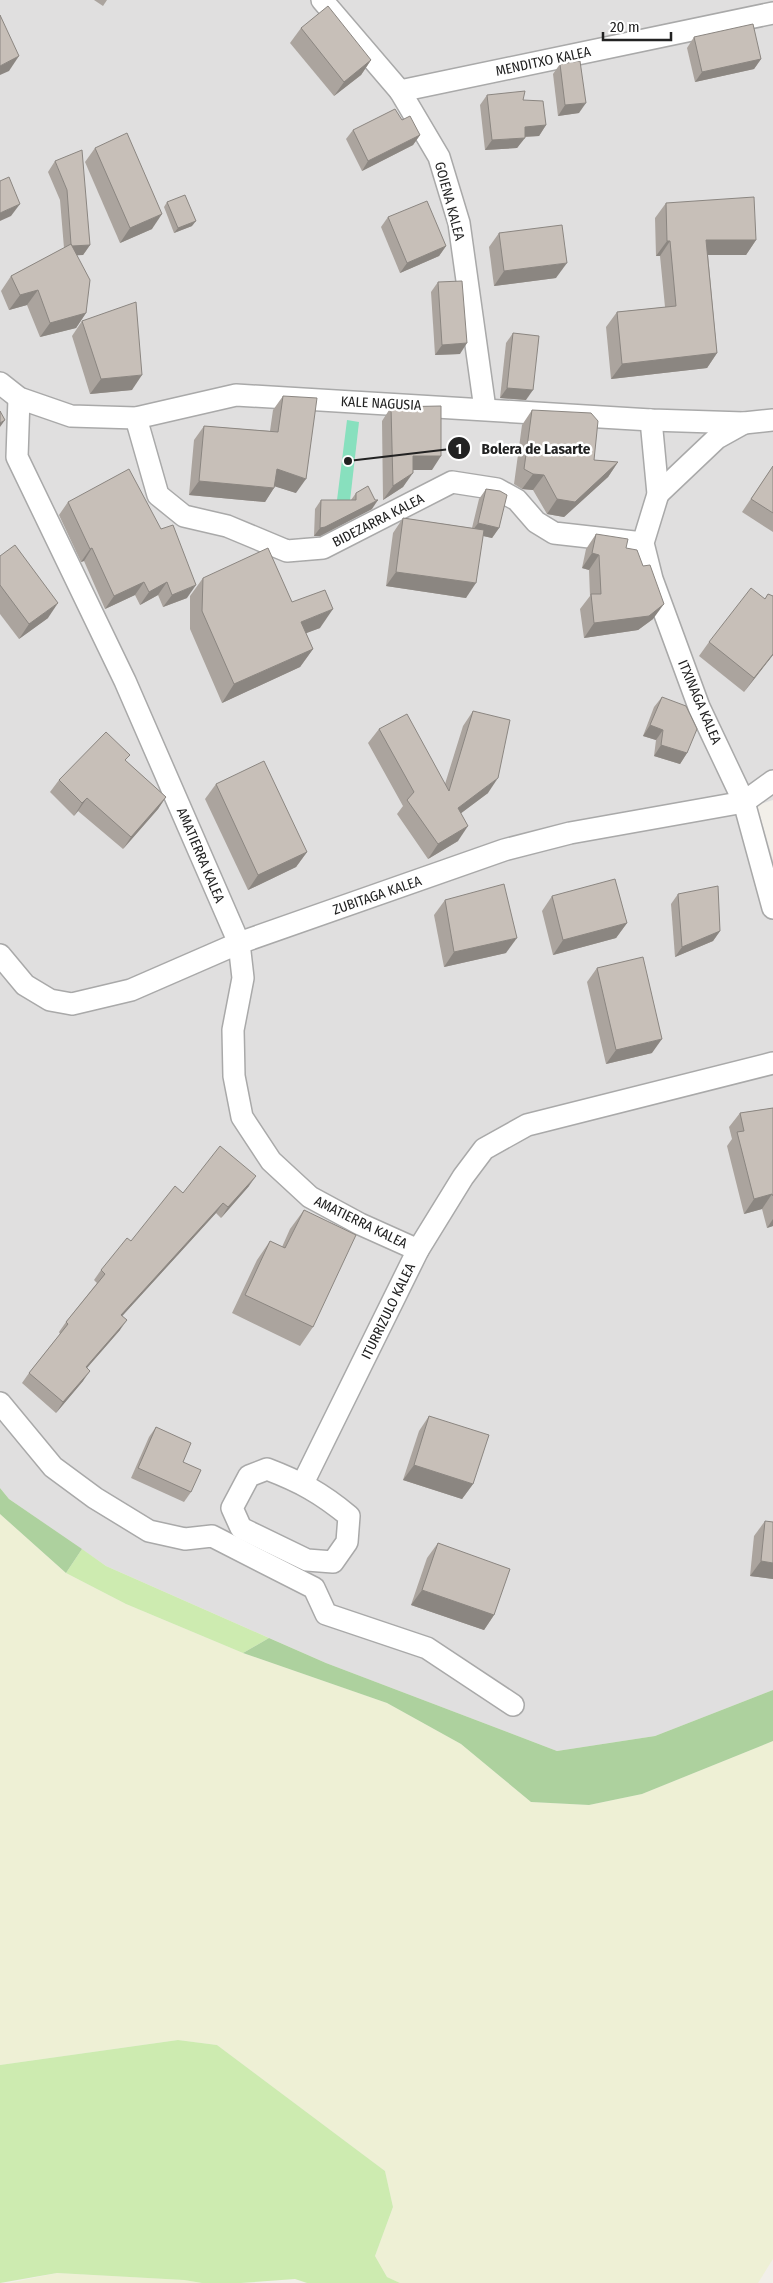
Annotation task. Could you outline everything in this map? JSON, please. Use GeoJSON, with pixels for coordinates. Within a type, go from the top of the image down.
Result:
{"type":"FeatureCollection","features":[{"type":"Feature","properties":{"kind":"street","name":"GOIENA KALEA"},"geometry":{"type":"LineString","coordinates":[[322,0],[400,91],[439,156],[459,223],[485,409]]}},
{"type":"Feature","properties":{"kind":"street","name":"MENDITXO KALEA"},"geometry":{"type":"LineString","coordinates":[[400,91],[773,13]]}},
{"type":"Feature","properties":{"kind":"street","name":"KALE NAGUSIA"},"geometry":{"type":"LineString","coordinates":[[0,383],[19,398],[71,416],[136,418],[236,395],[651,420],[744,423],[773,420]]}},
{"type":"Feature","properties":{"kind":"street","name":"AMATIERRA KALEA"},"geometry":{"type":"LineString","coordinates":[[19,398],[17,458],[125,681],[239,943],[243,978],[233,1030],[234,1076],[242,1117],[271,1161],[310,1197],[360,1224],[418,1250]]}},
{"type":"Feature","properties":{"kind":"street","name":"BIDEZARRA KALEA"},"geometry":{"type":"LineString","coordinates":[[136,418],[158,495],[184,516],[227,526],[287,551],[323,548],[452,482],[497,489],[516,500],[536,522],[554,534],[643,543]]}},
{"type":"Feature","properties":{"kind":"street"},"geometry":{"type":"LineString","coordinates":[[643,543],[658,494],[651,420]]}},
{"type":"Feature","properties":{"kind":"street"},"geometry":{"type":"LineString","coordinates":[[658,494],[717,438],[744,423]]}},
{"type":"Feature","properties":{"kind":"street","name":"ITXINAGA KALEA"},"geometry":{"type":"LineString","coordinates":[[643,543],[652,580],[699,708],[744,802],[773,908]]}},
{"type":"Feature","properties":{"kind":"street","name":"ZUBITAGA KALEA"},"geometry":{"type":"LineString","coordinates":[[0,955],[25,985],[50,1000],[72,1004],[131,990],[239,943],[504,850],[570,833],[744,802],[773,781]]}},
{"type":"Feature","properties":{"kind":"street","name":"ITURRIZULO KALEA"},"geometry":{"type":"LineString","coordinates":[[303,1483],[418,1250],[462,1177],[484,1149],[527,1124],[773,1063]]}},
{"type":"Feature","properties":{"kind":"street"},"geometry":{"type":"LineString","coordinates":[[0,1403],[53,1467],[95,1498],[150,1531],[185,1540],[212,1536],[314,1588],[326,1614],[426,1648],[513,1705]]}},
{"type":"Feature","properties":{"kind":"street"},"geometry":{"type":"LineString","coordinates":[[267,1469],[303,1483],[324,1495],[349,1516],[347,1542],[333,1562],[307,1560],[241,1528],[232,1508],[249,1476],[267,1469]]}},
{"type":"Feature","properties":{"kind":"shaded area"},"geometry":{"type":"Polygon","coordinates":[[[0,0],[773,0],[773,800],[757,805],[773,860],[773,1690],[655,1736],[557,1751],[326,1663],[106,1566],[9,1499],[0,1488],[0,0]]]}},
{"type":"Feature","properties":{"kind":"green space"},"geometry":{"type":"Polygon","coordinates":[[[347,420],[359,422],[350,501],[337,500],[347,420]]]}},
{"type":"Feature","properties":{"kind":"green space"},"geometry":{"type":"Polygon","coordinates":[[[0,1488],[9,1499],[82,1549],[66,1573],[0,1514],[0,1488]]]}},
{"type":"Feature","properties":{"kind":"green space"},"geometry":{"type":"Polygon","coordinates":[[[0,1514],[66,1573],[126,1604],[243,1653],[387,1703],[461,1744],[531,1802],[589,1805],[642,1794],[773,1741],[773,2259],[758,2283],[400,2283],[387,2277],[375,2256],[393,2207],[385,2171],[217,2045],[178,2040],[0,2065],[0,1514]]]}},
{"type":"Feature","properties":{"kind":"green space"},"geometry":{"type":"Polygon","coordinates":[[[82,1549],[106,1566],[269,1638],[243,1653],[126,1604],[66,1573],[82,1549]]]}},
{"type":"Feature","properties":{"kind":"green space"},"geometry":{"type":"Polygon","coordinates":[[[269,1638],[326,1663],[557,1751],[655,1736],[773,1690],[773,1741],[642,1794],[589,1805],[531,1802],[461,1744],[387,1703],[243,1653],[269,1638]]]}},
{"type":"Feature","properties":{"kind":"green space"},"geometry":{"type":"Polygon","coordinates":[[[178,2040],[217,2045],[385,2171],[393,2207],[375,2256],[387,2277],[400,2283],[307,2283],[295,2279],[241,2283],[202,2283],[184,2280],[57,2273],[0,2283],[0,2065],[178,2040]]]}},
{"type":"Feature","properties":{"kind":"green space"},"geometry":{"type":"Polygon","coordinates":[[[57,2273],[184,2280],[202,2283],[9,2283],[57,2273]]]}},
{"type":"Feature","properties":{"kind":"building"},"geometry":{"type":"Polygon","coordinates":[[[328,6],[371,60],[344,82],[301,28],[328,6]]]}},
{"type":"Feature","properties":{"kind":"building"},"geometry":{"type":"Polygon","coordinates":[[[0,15],[19,56],[0,66],[0,15]]]}},
{"type":"Feature","properties":{"kind":"building"},"geometry":{"type":"Polygon","coordinates":[[[753,24],[761,59],[702,72],[694,37],[753,24]]]}},
{"type":"Feature","properties":{"kind":"building"},"geometry":{"type":"Polygon","coordinates":[[[580,61],[586,103],[565,105],[560,64],[580,61]]]}},
{"type":"Feature","properties":{"kind":"building"},"geometry":{"type":"Polygon","coordinates":[[[525,91],[523,100],[543,101],[546,125],[525,127],[525,138],[492,140],[487,95],[525,91]]]}},
{"type":"Feature","properties":{"kind":"building"},"geometry":{"type":"Polygon","coordinates":[[[395,109],[402,120],[410,116],[420,135],[368,161],[353,130],[395,109]]]}},
{"type":"Feature","properties":{"kind":"building"},"geometry":{"type":"Polygon","coordinates":[[[127,133],[162,214],[130,228],[95,148],[127,133]]]}},
{"type":"Feature","properties":{"kind":"building"},"geometry":{"type":"Polygon","coordinates":[[[82,150],[90,245],[72,246],[67,190],[55,161],[82,150]]]}},
{"type":"Feature","properties":{"kind":"building"},"geometry":{"type":"Polygon","coordinates":[[[9,177],[20,204],[0,213],[0,181],[9,177]]]}},
{"type":"Feature","properties":{"kind":"building"},"geometry":{"type":"Polygon","coordinates":[[[185,195],[196,221],[178,228],[167,202],[185,195]]]}},
{"type":"Feature","properties":{"kind":"building"},"geometry":{"type":"Polygon","coordinates":[[[754,197],[756,240],[706,240],[717,353],[622,364],[617,312],[676,306],[670,241],[667,241],[666,203],[754,197]]]}},
{"type":"Feature","properties":{"kind":"building"},"geometry":{"type":"Polygon","coordinates":[[[427,201],[446,246],[407,263],[388,217],[427,201]]]}},
{"type":"Feature","properties":{"kind":"building"},"geometry":{"type":"Polygon","coordinates":[[[562,225],[567,263],[504,271],[499,233],[562,225]]]}},
{"type":"Feature","properties":{"kind":"building"},"geometry":{"type":"Polygon","coordinates":[[[71,244],[90,280],[86,313],[50,323],[38,290],[20,295],[11,276],[71,244]]]}},
{"type":"Feature","properties":{"kind":"building"},"geometry":{"type":"Polygon","coordinates":[[[462,281],[467,343],[442,345],[438,282],[462,281]]]}},
{"type":"Feature","properties":{"kind":"building"},"geometry":{"type":"Polygon","coordinates":[[[136,302],[142,375],[101,379],[82,321],[136,302]]]}},
{"type":"Feature","properties":{"kind":"building"},"geometry":{"type":"Polygon","coordinates":[[[513,333],[539,336],[533,390],[507,388],[513,333]]]}},
{"type":"Feature","properties":{"kind":"building"},"geometry":{"type":"Polygon","coordinates":[[[283,396],[317,398],[306,479],[277,469],[274,488],[199,481],[204,426],[278,432],[283,396]]]}},
{"type":"Feature","properties":{"kind":"building"},"geometry":{"type":"Polygon","coordinates":[[[441,406],[441,456],[413,456],[413,473],[393,486],[391,407],[441,406]]]}},
{"type":"Feature","properties":{"kind":"building"},"geometry":{"type":"Polygon","coordinates":[[[532,410],[591,413],[598,421],[594,460],[618,462],[575,502],[557,499],[544,475],[533,474],[524,469],[532,410]]]}},
{"type":"Feature","properties":{"kind":"building"},"geometry":{"type":"Polygon","coordinates":[[[0,411],[5,420],[0,423],[0,411]]]}},
{"type":"Feature","properties":{"kind":"building"},"geometry":{"type":"Polygon","coordinates":[[[773,466],[773,513],[751,499],[773,466]]]}},
{"type":"Feature","properties":{"kind":"building"},"geometry":{"type":"Polygon","coordinates":[[[129,469],[161,529],[173,525],[196,585],[172,595],[167,582],[149,592],[144,582],[114,596],[68,502],[129,469]]]}},
{"type":"Feature","properties":{"kind":"building"},"geometry":{"type":"Polygon","coordinates":[[[368,486],[375,500],[378,500],[320,528],[321,500],[356,500],[356,493],[368,486]]]}},
{"type":"Feature","properties":{"kind":"building"},"geometry":{"type":"Polygon","coordinates":[[[486,489],[500,491],[507,495],[499,528],[478,523],[486,489]]]}},
{"type":"Feature","properties":{"kind":"building"},"geometry":{"type":"Polygon","coordinates":[[[403,518],[484,530],[476,583],[396,572],[403,518]]]}},
{"type":"Feature","properties":{"kind":"building"},"geometry":{"type":"Polygon","coordinates":[[[596,534],[628,539],[626,548],[637,550],[643,566],[650,565],[664,604],[649,616],[594,623],[591,594],[601,594],[599,555],[592,553],[596,534]]]}},
{"type":"Feature","properties":{"kind":"building"},"geometry":{"type":"Polygon","coordinates":[[[15,545],[58,603],[29,624],[0,585],[0,556],[15,545]]]}},
{"type":"Feature","properties":{"kind":"building"},"geometry":{"type":"Polygon","coordinates":[[[268,548],[292,602],[325,590],[333,609],[301,622],[313,649],[234,684],[202,611],[203,578],[268,548]]]}},
{"type":"Feature","properties":{"kind":"building"},"geometry":{"type":"Polygon","coordinates":[[[751,588],[765,599],[768,594],[773,596],[773,654],[754,678],[709,642],[751,588]]]}},
{"type":"Feature","properties":{"kind":"building"},"geometry":{"type":"Polygon","coordinates":[[[662,697],[686,706],[697,729],[687,753],[661,745],[663,730],[650,725],[662,697]]]}},
{"type":"Feature","properties":{"kind":"building"},"geometry":{"type":"Polygon","coordinates":[[[473,711],[510,720],[498,778],[458,808],[468,826],[438,844],[407,800],[414,792],[379,729],[407,714],[449,791],[473,711]]]}},
{"type":"Feature","properties":{"kind":"building"},"geometry":{"type":"Polygon","coordinates":[[[106,732],[130,755],[125,760],[166,797],[131,837],[87,798],[82,803],[59,780],[106,732]]]}},
{"type":"Feature","properties":{"kind":"building"},"geometry":{"type":"Polygon","coordinates":[[[264,761],[307,852],[258,875],[216,784],[264,761]]]}},
{"type":"Feature","properties":{"kind":"building"},"geometry":{"type":"Polygon","coordinates":[[[615,879],[627,923],[563,940],[552,896],[615,879]]]}},
{"type":"Feature","properties":{"kind":"building"},"geometry":{"type":"Polygon","coordinates":[[[504,884],[517,938],[454,952],[445,900],[504,884]]]}},
{"type":"Feature","properties":{"kind":"building"},"geometry":{"type":"Polygon","coordinates":[[[718,886],[720,931],[682,947],[678,894],[718,886]]]}},
{"type":"Feature","properties":{"kind":"building"},"geometry":{"type":"Polygon","coordinates":[[[643,957],[662,1039],[616,1050],[597,968],[643,957]]]}},
{"type":"Feature","properties":{"kind":"building"},"geometry":{"type":"Polygon","coordinates":[[[773,1108],[773,1196],[772,1194],[754,1199],[737,1132],[744,1131],[740,1113],[773,1108]]]}},
{"type":"Feature","properties":{"kind":"building"},"geometry":{"type":"Polygon","coordinates":[[[220,1146],[256,1176],[228,1207],[223,1203],[121,1315],[127,1320],[86,1367],[90,1371],[63,1402],[29,1373],[68,1324],[66,1322],[105,1274],[101,1270],[127,1238],[131,1241],[175,1186],[183,1193],[220,1146]]]}},
{"type":"Feature","properties":{"kind":"building"},"geometry":{"type":"Polygon","coordinates":[[[304,1210],[356,1235],[313,1327],[245,1295],[270,1241],[285,1248],[304,1210]]]}},
{"type":"Feature","properties":{"kind":"building"},"geometry":{"type":"Polygon","coordinates":[[[429,1416],[489,1435],[473,1484],[414,1465],[429,1416]]]}},
{"type":"Feature","properties":{"kind":"building"},"geometry":{"type":"Polygon","coordinates":[[[156,1427],[191,1443],[183,1462],[201,1470],[191,1492],[138,1468],[156,1427]]]}},
{"type":"Feature","properties":{"kind":"building"},"geometry":{"type":"Polygon","coordinates":[[[765,1521],[773,1522],[773,1563],[761,1561],[765,1521]]]}},
{"type":"Feature","properties":{"kind":"building"},"geometry":{"type":"Polygon","coordinates":[[[438,1543],[510,1569],[494,1615],[422,1590],[438,1543]]]}},
{"type":"Feature","properties":{"kind":"place","name":"Bolera de Lasarte"},"geometry":{"type":"Point","coordinates":[348,461]}}]}
